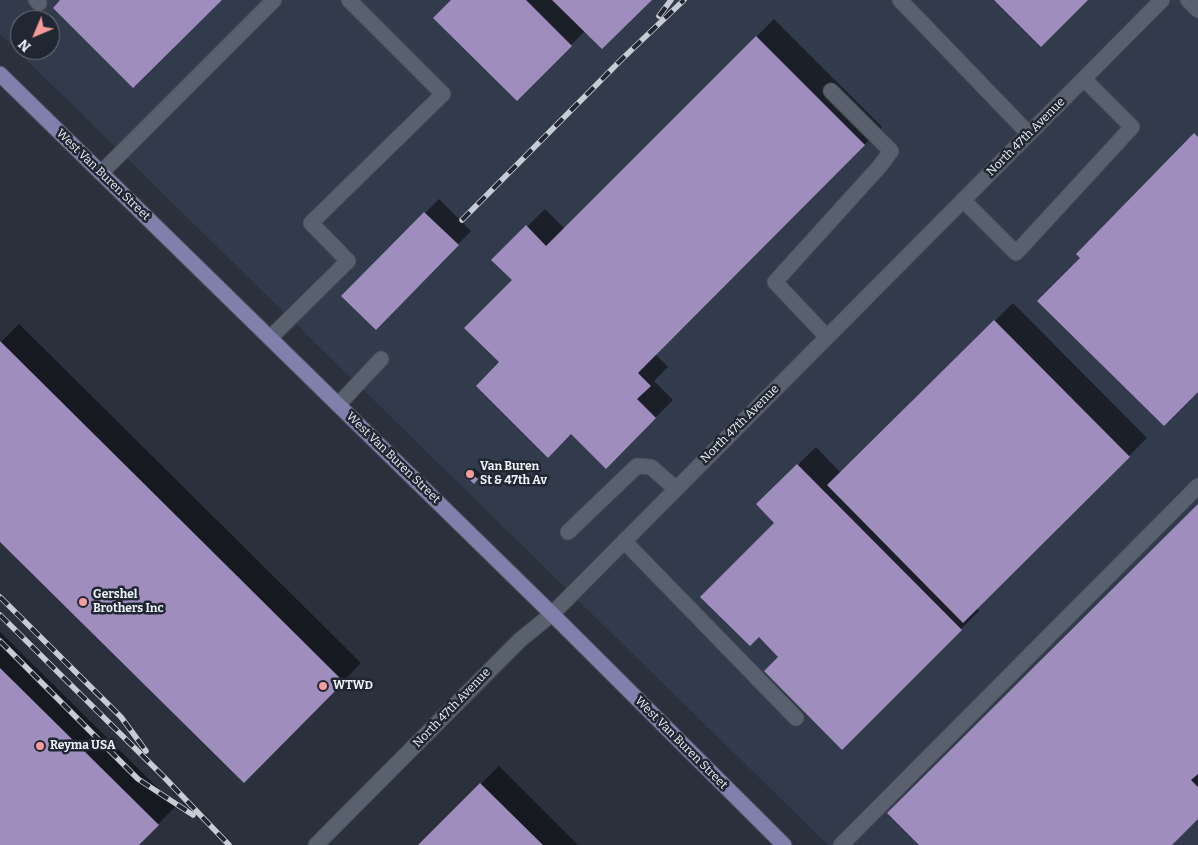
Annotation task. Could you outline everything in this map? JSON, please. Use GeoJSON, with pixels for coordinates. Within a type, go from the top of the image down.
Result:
{"type":"FeatureCollection","features":[{"type":"Feature","properties":{"kind":"main road","name":"West Van Buren Street"},"geometry":{"type":"LineString","coordinates":[[0,74],[552,614],[784,845]]}},
{"type":"Feature","properties":{"kind":"street"},"geometry":{"type":"LineString","coordinates":[[101,173],[274,0]]}},
{"type":"Feature","properties":{"kind":"street"},"geometry":{"type":"LineString","coordinates":[[270,338],[348,260],[311,223],[443,94],[349,0]]}},
{"type":"Feature","properties":{"kind":"street"},"geometry":{"type":"LineString","coordinates":[[900,0],[1029,134]]}},
{"type":"Feature","properties":{"kind":"street","name":"North 47th Avenue"},"geometry":{"type":"LineString","coordinates":[[316,845],[520,640],[552,614],[1162,0]]}},
{"type":"Feature","properties":{"kind":"street"},"geometry":{"type":"LineString","coordinates":[[1188,0],[1198,10]]}},
{"type":"Feature","properties":{"kind":"street"},"geometry":{"type":"LineString","coordinates":[[963,200],[1016,253],[1132,127],[1084,79]]}},
{"type":"Feature","properties":{"kind":"street"},"geometry":{"type":"LineString","coordinates":[[827,336],[775,282],[868,180],[891,151],[831,91]]}},
{"type":"Feature","properties":{"kind":"street"},"geometry":{"type":"LineString","coordinates":[[338,405],[381,359]]}},
{"type":"Feature","properties":{"kind":"street"},"geometry":{"type":"LineString","coordinates":[[568,532],[637,466],[651,467],[676,489]]}},
{"type":"Feature","properties":{"kind":"street"},"geometry":{"type":"LineString","coordinates":[[841,845],[1198,486]]}},
{"type":"Feature","properties":{"kind":"street"},"geometry":{"type":"LineString","coordinates":[[624,541],[796,718]]}},
{"type":"Feature","properties":{"kind":"shaded area"},"geometry":{"type":"Polygon","coordinates":[[[0,0],[1198,0],[1198,845],[828,845],[27,60],[60,60],[60,10],[10,10],[10,44],[0,34],[0,0]]]}},
{"type":"Feature","properties":{"kind":"building"},"geometry":{"type":"Polygon","coordinates":[[[60,0],[222,0],[133,88],[60,15],[60,10],[53,8],[60,0]]]}},
{"type":"Feature","properties":{"kind":"building"},"geometry":{"type":"Polygon","coordinates":[[[451,0],[526,0],[572,46],[517,101],[433,18],[451,0]]]}},
{"type":"Feature","properties":{"kind":"building"},"geometry":{"type":"Polygon","coordinates":[[[552,0],[652,0],[602,49],[552,0]]]}},
{"type":"Feature","properties":{"kind":"building"},"geometry":{"type":"Polygon","coordinates":[[[994,0],[1088,0],[1041,47],[994,0]]]}},
{"type":"Feature","properties":{"kind":"building"},"geometry":{"type":"Polygon","coordinates":[[[756,36],[865,145],[638,373],[651,386],[637,399],[656,418],[606,469],[571,434],[548,458],[476,386],[499,362],[464,328],[512,280],[491,260],[526,225],[546,246],[756,36]]]}},
{"type":"Feature","properties":{"kind":"building"},"geometry":{"type":"Polygon","coordinates":[[[1194,133],[1198,137],[1198,392],[1164,426],[1037,301],[1080,258],[1076,254],[1194,133]]]}},
{"type":"Feature","properties":{"kind":"building"},"geometry":{"type":"Polygon","coordinates":[[[424,212],[459,245],[376,330],[341,296],[424,212]]]}},
{"type":"Feature","properties":{"kind":"building"},"geometry":{"type":"Polygon","coordinates":[[[994,320],[1130,457],[963,623],[827,485],[994,320]]]}},
{"type":"Feature","properties":{"kind":"building"},"geometry":{"type":"Polygon","coordinates":[[[0,341],[344,682],[244,783],[0,542],[0,341]]]}},
{"type":"Feature","properties":{"kind":"building"},"geometry":{"type":"Polygon","coordinates":[[[797,464],[962,630],[842,750],[764,671],[778,657],[759,637],[750,646],[700,597],[774,523],[756,504],[797,464]]]}},
{"type":"Feature","properties":{"kind":"building"},"geometry":{"type":"Polygon","coordinates":[[[469,471],[478,479],[474,484],[465,475],[469,471]]]}},
{"type":"Feature","properties":{"kind":"building"},"geometry":{"type":"Polygon","coordinates":[[[1198,504],[1198,774],[1191,780],[1198,787],[1198,819],[1172,845],[919,845],[887,813],[1198,504]]]}},
{"type":"Feature","properties":{"kind":"building","name":"Reyma USA"},"geometry":{"type":"Polygon","coordinates":[[[0,668],[159,825],[139,845],[0,845],[0,668]]]}},
{"type":"Feature","properties":{"kind":"building"},"geometry":{"type":"Polygon","coordinates":[[[480,783],[543,845],[418,845],[480,783]]]}},
{"type":"Feature","properties":{"kind":"railway"},"geometry":{"type":"LineString","coordinates":[[659,16],[671,0]]}},
{"type":"Feature","properties":{"kind":"railway"},"geometry":{"type":"LineString","coordinates":[[462,220],[623,58],[684,0]]}},
{"type":"Feature","properties":{"kind":"railway"},"geometry":{"type":"LineString","coordinates":[[0,597],[121,717],[146,751]]}},
{"type":"Feature","properties":{"kind":"railway"},"geometry":{"type":"LineString","coordinates":[[0,615],[163,776],[229,845]]}},
{"type":"Feature","properties":{"kind":"railway"},"geometry":{"type":"LineString","coordinates":[[0,641],[138,779],[193,815]]}},
{"type":"Feature","properties":{"kind":"place","name":"Van Buren St & 47th Av"},"geometry":{"type":"Point","coordinates":[470,474]}},
{"type":"Feature","properties":{"kind":"place","name":"Gershel Brothers Inc"},"geometry":{"type":"Point","coordinates":[83,602]}},
{"type":"Feature","properties":{"kind":"place","name":"WTWD"},"geometry":{"type":"Point","coordinates":[323,686]}},
{"type":"Feature","properties":{"kind":"place","name":"Reyma USA"},"geometry":{"type":"Point","coordinates":[40,746]}}]}
